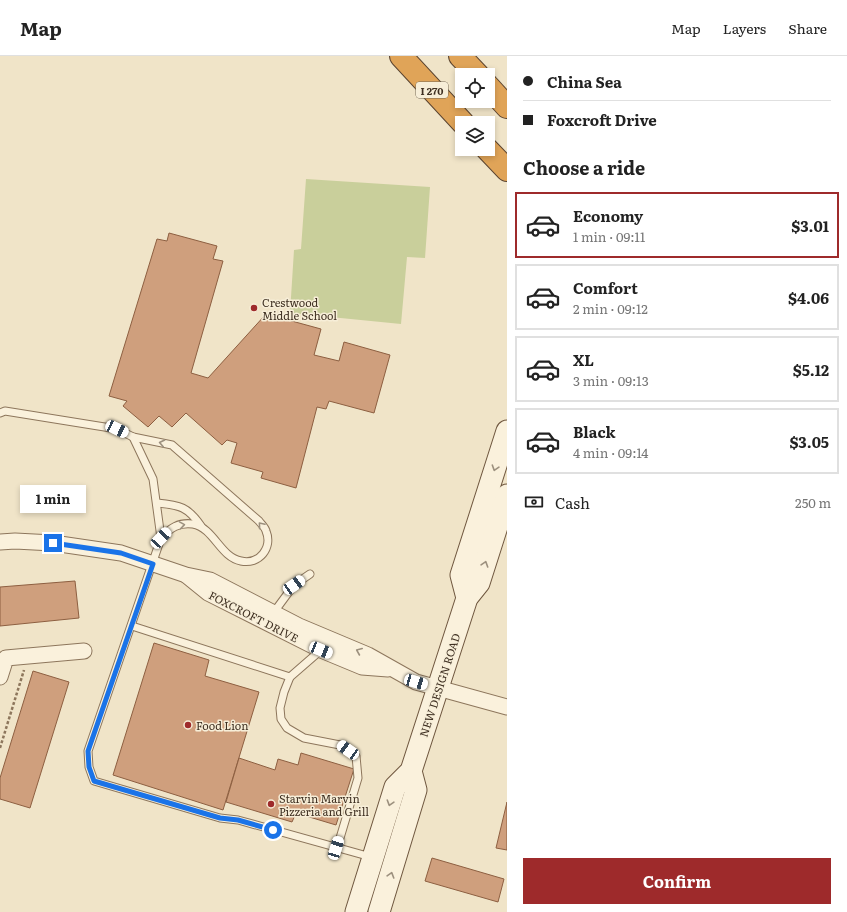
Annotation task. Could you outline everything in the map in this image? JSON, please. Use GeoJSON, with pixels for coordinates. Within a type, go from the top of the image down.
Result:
{"type":"FeatureCollection","features":[{"type":"Feature","properties":{"kind":"highway","name":"I 270"},"geometry":{"type":"LineString","coordinates":[[401,56],[457,116]]}},
{"type":"Feature","properties":{"kind":"highway"},"geometry":{"type":"LineString","coordinates":[[460,56],[471,68]]}},
{"type":"Feature","properties":{"kind":"highway"},"geometry":{"type":"LineString","coordinates":[[495,94],[507,107]]}},
{"type":"Feature","properties":{"kind":"highway"},"geometry":{"type":"LineString","coordinates":[[494,156],[507,170]]}},
{"type":"Feature","properties":{"kind":"main road"},"geometry":{"type":"LineString","coordinates":[[467,598],[461,575],[507,431]]}},
{"type":"Feature","properties":{"kind":"main road","name":"NEW DESIGN ROAD"},"geometry":{"type":"LineString","coordinates":[[356,912],[395,787],[411,771],[467,598],[479,583],[507,495]]}},
{"type":"Feature","properties":{"kind":"main road"},"geometry":{"type":"LineString","coordinates":[[379,912],[416,790],[411,771]]}},
{"type":"Feature","properties":{"kind":"street","name":"FOXCROFT DRIVE"},"geometry":{"type":"LineString","coordinates":[[0,542],[15,541],[53,543],[121,553],[186,575],[210,580],[299,626],[368,655],[416,682],[507,707]]}},
{"type":"Feature","properties":{"kind":"street","name":"FOXCROFT DRIVE"},"geometry":{"type":"LineString","coordinates":[[186,575],[208,593],[321,650],[362,667],[393,670]]}},
{"type":"Feature","properties":{"kind":"street"},"geometry":{"type":"LineString","coordinates":[[0,677],[6,658],[84,651]]}},
{"type":"Feature","properties":{"kind":"lane"},"geometry":{"type":"LineString","coordinates":[[0,412],[117,429],[133,437],[172,445],[259,521],[266,530],[268,541],[266,550],[260,558],[249,562],[239,561],[229,555],[201,526],[192,513],[172,504],[157,503]]}},
{"type":"Feature","properties":{"kind":"lane"},"geometry":{"type":"LineString","coordinates":[[133,437],[153,478],[161,538]]}},
{"type":"Feature","properties":{"kind":"lane"},"geometry":{"type":"LineString","coordinates":[[201,526],[180,524],[168,529],[161,538],[88,751],[89,767],[94,781],[220,818],[238,820],[373,858]]}},
{"type":"Feature","properties":{"kind":"lane"},"geometry":{"type":"LineString","coordinates":[[208,593],[223,594],[250,608],[267,614],[277,608],[294,585],[310,574]]}},
{"type":"Feature","properties":{"kind":"lane"},"geometry":{"type":"LineString","coordinates":[[132,626],[290,677]]}},
{"type":"Feature","properties":{"kind":"lane"},"geometry":{"type":"LineString","coordinates":[[321,650],[290,677],[280,708],[281,719],[287,728],[304,738],[340,745],[356,756],[358,778],[336,848]]}},
{"type":"Feature","properties":{"kind":"path"},"geometry":{"type":"LineString","coordinates":[[0,748],[26,665]]}},
{"type":"Feature","properties":{"kind":"green space"},"geometry":{"type":"Polygon","coordinates":[[[306,179],[430,187],[425,258],[407,257],[401,324],[290,313],[294,250],[301,249],[306,179]]]}},
{"type":"Feature","properties":{"kind":"building"},"geometry":{"type":"Polygon","coordinates":[[[169,233],[217,246],[213,259],[223,261],[191,373],[208,378],[266,314],[321,329],[314,355],[339,361],[344,342],[390,355],[374,413],[329,401],[326,409],[317,407],[296,488],[261,478],[263,472],[231,463],[237,443],[227,440],[222,445],[186,413],[172,427],[159,416],[148,427],[123,406],[127,401],[109,396],[157,239],[167,241],[169,233]]]}},
{"type":"Feature","properties":{"kind":"building"},"geometry":{"type":"Polygon","coordinates":[[[75,581],[79,618],[0,626],[0,587],[75,581]]]}},
{"type":"Feature","properties":{"kind":"building","name":"Food Lion"},"geometry":{"type":"Polygon","coordinates":[[[154,643],[209,660],[205,676],[259,692],[223,810],[113,775],[154,643]]]}},
{"type":"Feature","properties":{"kind":"building"},"geometry":{"type":"Polygon","coordinates":[[[33,671],[69,682],[30,808],[0,799],[0,778],[33,671]]]}},
{"type":"Feature","properties":{"kind":"building"},"geometry":{"type":"Polygon","coordinates":[[[301,753],[354,769],[336,825],[296,813],[292,822],[226,802],[239,758],[275,770],[278,759],[298,765],[301,753]]]}},
{"type":"Feature","properties":{"kind":"building"},"geometry":{"type":"Polygon","coordinates":[[[507,802],[507,850],[496,848],[507,802]]]}},
{"type":"Feature","properties":{"kind":"building"},"geometry":{"type":"Polygon","coordinates":[[[432,858],[504,879],[498,902],[425,881],[432,858]]]}},
{"type":"Feature","properties":{"kind":"place","name":"Crestwood Middle School"},"geometry":{"type":"Point","coordinates":[254,308]}},
{"type":"Feature","properties":{"kind":"place","name":"Food Lion"},"geometry":{"type":"Point","coordinates":[188,725]}},
{"type":"Feature","properties":{"kind":"place","name":"Starvin Marvin Pizzeria and Grill"},"geometry":{"type":"Point","coordinates":[271,804]}},
{"type":"Feature","properties":{"kind":"route"},"geometry":{"type":"LineString","coordinates":[[53,543],[121,553],[153,564],[88,751],[89,767],[94,781],[220,818],[238,820],[273,830]]}}]}
